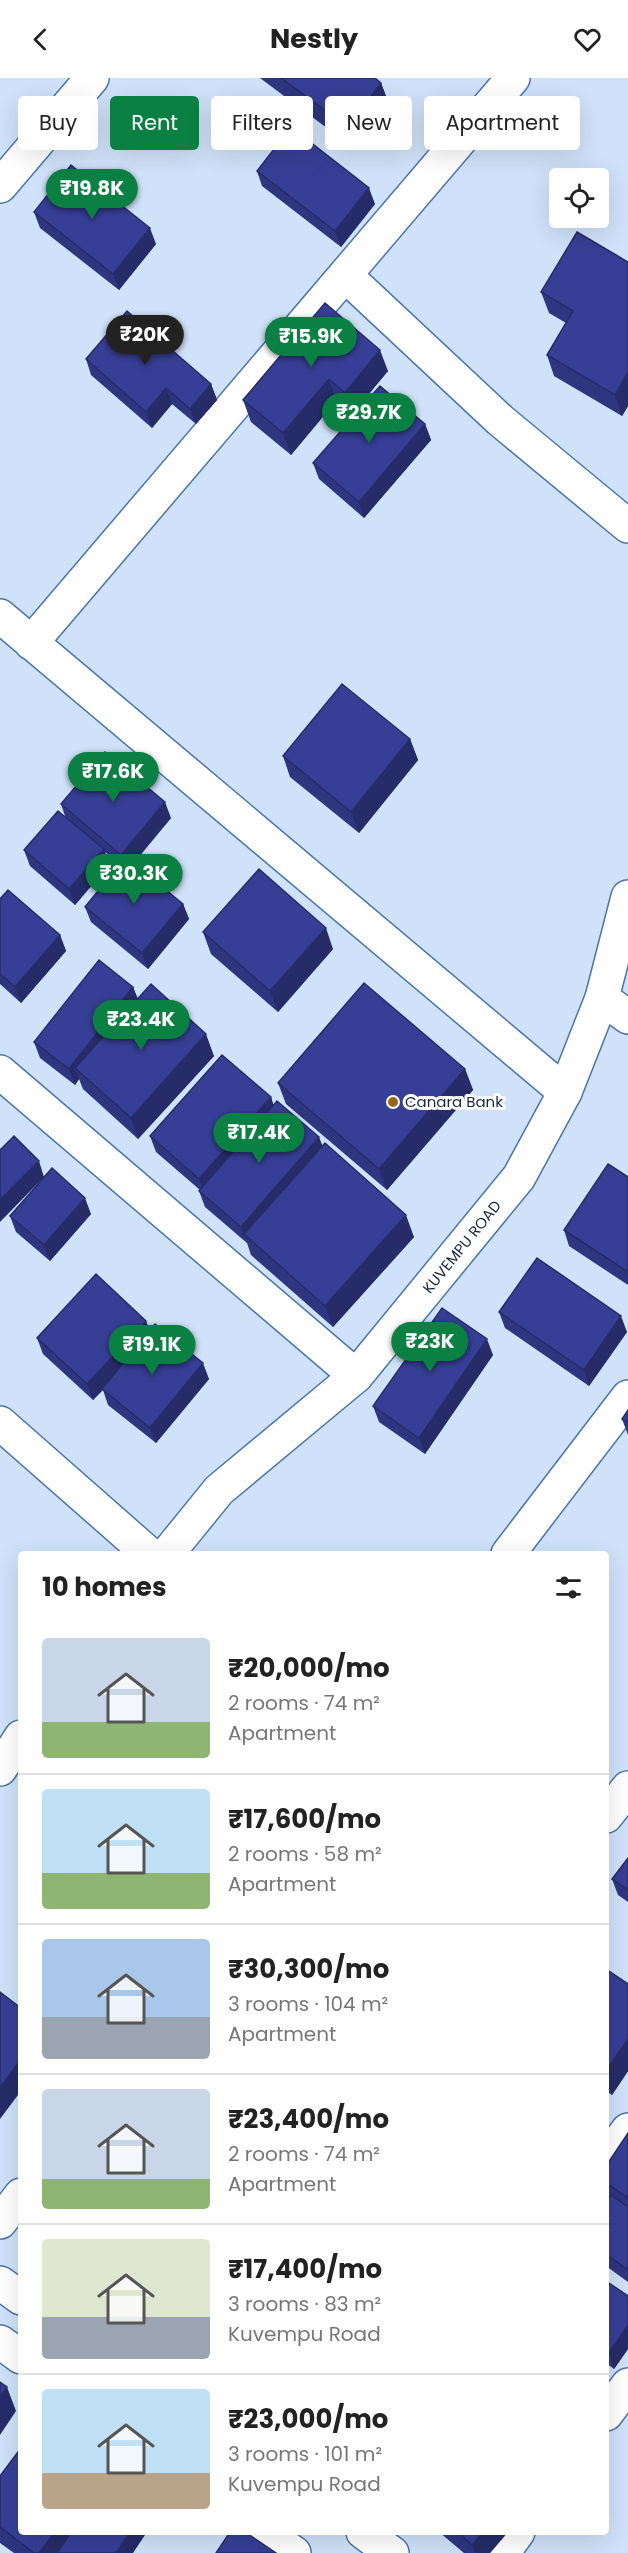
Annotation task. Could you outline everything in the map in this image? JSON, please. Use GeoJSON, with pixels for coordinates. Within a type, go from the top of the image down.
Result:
{"type":"FeatureCollection","features":[{"type":"Feature","properties":{"kind":"street"},"geometry":{"type":"LineString","coordinates":[[0,186],[92,78]]}},
{"type":"Feature","properties":{"kind":"street"},"geometry":{"type":"LineString","coordinates":[[31,643],[513,78]]}},
{"type":"Feature","properties":{"kind":"street"},"geometry":{"type":"LineString","coordinates":[[345,275],[500,420],[628,526]]}},
{"type":"Feature","properties":{"kind":"street"},"geometry":{"type":"LineString","coordinates":[[0,616],[565,1092]]}},
{"type":"Feature","properties":{"kind":"street","name":"KUVEMPU ROAD"},"geometry":{"type":"LineString","coordinates":[[168,1551],[219,1490],[356,1376],[519,1177],[565,1092],[602,998],[628,897]]}},
{"type":"Feature","properties":{"kind":"street"},"geometry":{"type":"LineString","coordinates":[[602,998],[628,1017]]}},
{"type":"Feature","properties":{"kind":"street"},"geometry":{"type":"LineString","coordinates":[[0,1072],[356,1376]]}},
{"type":"Feature","properties":{"kind":"street"},"geometry":{"type":"LineString","coordinates":[[510,1551],[628,1397]]}},
{"type":"Feature","properties":{"kind":"street"},"geometry":{"type":"LineString","coordinates":[[0,1423],[146,1551]]}},
{"type":"Feature","properties":{"kind":"street"},"geometry":{"type":"LineString","coordinates":[[0,1770],[18,1742]]}},
{"type":"Feature","properties":{"kind":"street"},"geometry":{"type":"LineString","coordinates":[[609,1812],[628,1788]]}},
{"type":"Feature","properties":{"kind":"street"},"geometry":{"type":"LineString","coordinates":[[609,2155],[628,2130]]}},
{"type":"Feature","properties":{"kind":"street"},"geometry":{"type":"LineString","coordinates":[[0,2222],[18,2199]]}},
{"type":"Feature","properties":{"kind":"street"},"geometry":{"type":"LineString","coordinates":[[0,2283],[18,2296]]}},
{"type":"Feature","properties":{"kind":"street"},"geometry":{"type":"LineString","coordinates":[[0,2342],[18,2355]]}},
{"type":"Feature","properties":{"kind":"street"},"geometry":{"type":"LineString","coordinates":[[609,2410],[628,2385]]}},
{"type":"Feature","properties":{"kind":"street"},"geometry":{"type":"LineString","coordinates":[[269,2535],[294,2553]]}},
{"type":"Feature","properties":{"kind":"street"},"geometry":{"type":"LineString","coordinates":[[367,2535],[392,2553]]}},
{"type":"Feature","properties":{"kind":"street"},"geometry":{"type":"LineString","coordinates":[[503,2553],[516,2535]]}},
{"type":"Feature","properties":{"kind":"building"},"geometry":{"type":"Polygon","coordinates":[[[281,78],[375,78],[381,83],[371,96],[325,96],[325,110],[313,101],[313,96],[306,96],[281,78]]]}},
{"type":"Feature","properties":{"kind":"building"},"geometry":{"type":"Polygon","coordinates":[[[313,144],[369,188],[335,231],[257,171],[273,150],[313,150],[313,144]]]}},
{"type":"Feature","properties":{"kind":"building"},"geometry":{"type":"Polygon","coordinates":[[[71,165],[150,228],[113,274],[34,212],[71,165]]]}},
{"type":"Feature","properties":{"kind":"building"},"geometry":{"type":"Polygon","coordinates":[[[577,232],[628,262],[628,372],[615,395],[547,355],[573,311],[541,292],[577,232]]]}},
{"type":"Feature","properties":{"kind":"building"},"geometry":{"type":"Polygon","coordinates":[[[325,303],[380,350],[345,393],[329,379],[283,433],[243,400],[325,303]]]}},
{"type":"Feature","properties":{"kind":"building"},"geometry":{"type":"Polygon","coordinates":[[[127,311],[211,384],[190,409],[166,388],[146,412],[86,359],[127,311]]]}},
{"type":"Feature","properties":{"kind":"building"},"geometry":{"type":"Polygon","coordinates":[[[380,386],[425,424],[359,502],[313,463],[380,386]]]}},
{"type":"Feature","properties":{"kind":"building"},"geometry":{"type":"Polygon","coordinates":[[[342,684],[410,739],[351,812],[283,756],[342,684]]]}},
{"type":"Feature","properties":{"kind":"building"},"geometry":{"type":"Polygon","coordinates":[[[105,752],[165,802],[121,855],[61,804],[105,752]]]}},
{"type":"Feature","properties":{"kind":"building"},"geometry":{"type":"Polygon","coordinates":[[[58,811],[104,849],[69,889],[24,850],[58,811]]]}},
{"type":"Feature","properties":{"kind":"building"},"geometry":{"type":"Polygon","coordinates":[[[126,857],[183,904],[142,953],[85,907],[126,857]]]}},
{"type":"Feature","properties":{"kind":"building"},"geometry":{"type":"Polygon","coordinates":[[[259,869],[326,928],[270,991],[203,932],[259,869]]]}},
{"type":"Feature","properties":{"kind":"building"},"geometry":{"type":"Polygon","coordinates":[[[8,890],[60,935],[15,987],[0,974],[0,899],[8,890]]]}},
{"type":"Feature","properties":{"kind":"building"},"geometry":{"type":"Polygon","coordinates":[[[99,960],[133,987],[69,1069],[34,1042],[99,960]]]}},
{"type":"Feature","properties":{"kind":"building"},"geometry":{"type":"Polygon","coordinates":[[[364,983],[465,1069],[379,1169],[278,1083],[364,983]]]}},
{"type":"Feature","properties":{"kind":"building"},"geometry":{"type":"Polygon","coordinates":[[[151,984],[206,1034],[131,1118],[75,1068],[151,984]]]}},
{"type":"Feature","properties":{"kind":"building"},"geometry":{"type":"Polygon","coordinates":[[[222,1055],[271,1097],[199,1179],[150,1136],[222,1055]]]}},
{"type":"Feature","properties":{"kind":"building"},"geometry":{"type":"Polygon","coordinates":[[[277,1101],[319,1137],[241,1227],[199,1191],[277,1101]]]}},
{"type":"Feature","properties":{"kind":"building"},"geometry":{"type":"Polygon","coordinates":[[[14,1136],[39,1161],[0,1200],[0,1150],[14,1136]]]}},
{"type":"Feature","properties":{"kind":"building"},"geometry":{"type":"Polygon","coordinates":[[[325,1143],[406,1215],[325,1306],[244,1234],[325,1143]]]}},
{"type":"Feature","properties":{"kind":"building"},"geometry":{"type":"Polygon","coordinates":[[[608,1164],[628,1177],[628,1272],[564,1230],[608,1164]]]}},
{"type":"Feature","properties":{"kind":"building"},"geometry":{"type":"Polygon","coordinates":[[[52,1168],[85,1198],[44,1245],[10,1216],[52,1168]]]}},
{"type":"Feature","properties":{"kind":"building"},"geometry":{"type":"Polygon","coordinates":[[[537,1258],[621,1316],[584,1370],[499,1312],[537,1258]]]}},
{"type":"Feature","properties":{"kind":"building"},"geometry":{"type":"Polygon","coordinates":[[[96,1274],[146,1321],[87,1384],[37,1338],[96,1274]]]}},
{"type":"Feature","properties":{"kind":"building"},"geometry":{"type":"Polygon","coordinates":[[[442,1308],[487,1339],[419,1438],[373,1406],[442,1308]]]}},
{"type":"Feature","properties":{"kind":"building"},"geometry":{"type":"Polygon","coordinates":[[[155,1324],[203,1363],[150,1428],[102,1389],[155,1324]]]}},
{"type":"Feature","properties":{"kind":"building"},"geometry":{"type":"Polygon","coordinates":[[[628,1410],[628,1423],[622,1419],[628,1410]]]}},
{"type":"Feature","properties":{"kind":"building"},"geometry":{"type":"Polygon","coordinates":[[[628,1858],[628,1890],[612,1879],[628,1858]]]}},
{"type":"Feature","properties":{"kind":"building"},"geometry":{"type":"Polygon","coordinates":[[[609,1971],[628,1984],[628,2039],[609,2067],[609,1971]]]}},
{"type":"Feature","properties":{"kind":"building"},"geometry":{"type":"Polygon","coordinates":[[[0,1992],[18,2006],[18,2063],[0,2088],[0,1992]]]}},
{"type":"Feature","properties":{"kind":"building"},"geometry":{"type":"Polygon","coordinates":[[[628,2133],[628,2198],[609,2185],[609,2162],[628,2133]]]}},
{"type":"Feature","properties":{"kind":"building"},"geometry":{"type":"Polygon","coordinates":[[[611,2195],[628,2207],[628,2270],[609,2256],[609,2198],[611,2195]]]}},
{"type":"Feature","properties":{"kind":"building"},"geometry":{"type":"Polygon","coordinates":[[[609,2283],[628,2296],[628,2325],[609,2353],[609,2283]]]}},
{"type":"Feature","properties":{"kind":"building"},"geometry":{"type":"Polygon","coordinates":[[[0,2382],[7,2387],[0,2397],[0,2382]]]}},
{"type":"Feature","properties":{"kind":"building"},"geometry":{"type":"Polygon","coordinates":[[[18,2452],[18,2535],[53,2535],[39,2553],[34,2553],[0,2527],[0,2476],[18,2452]]]}},
{"type":"Feature","properties":{"kind":"building"},"geometry":{"type":"Polygon","coordinates":[[[69,2535],[128,2535],[116,2553],[57,2553],[69,2535]]]}},
{"type":"Feature","properties":{"kind":"building"},"geometry":{"type":"Polygon","coordinates":[[[228,2535],[249,2535],[276,2553],[216,2553],[228,2535]]]}},
{"type":"Feature","properties":{"kind":"building"},"geometry":{"type":"Polygon","coordinates":[[[460,2535],[480,2535],[472,2545],[460,2535]]]}},
{"type":"Feature","properties":{"kind":"place","name":"Canara Bank"},"geometry":{"type":"Point","coordinates":[393,1102]}}]}
